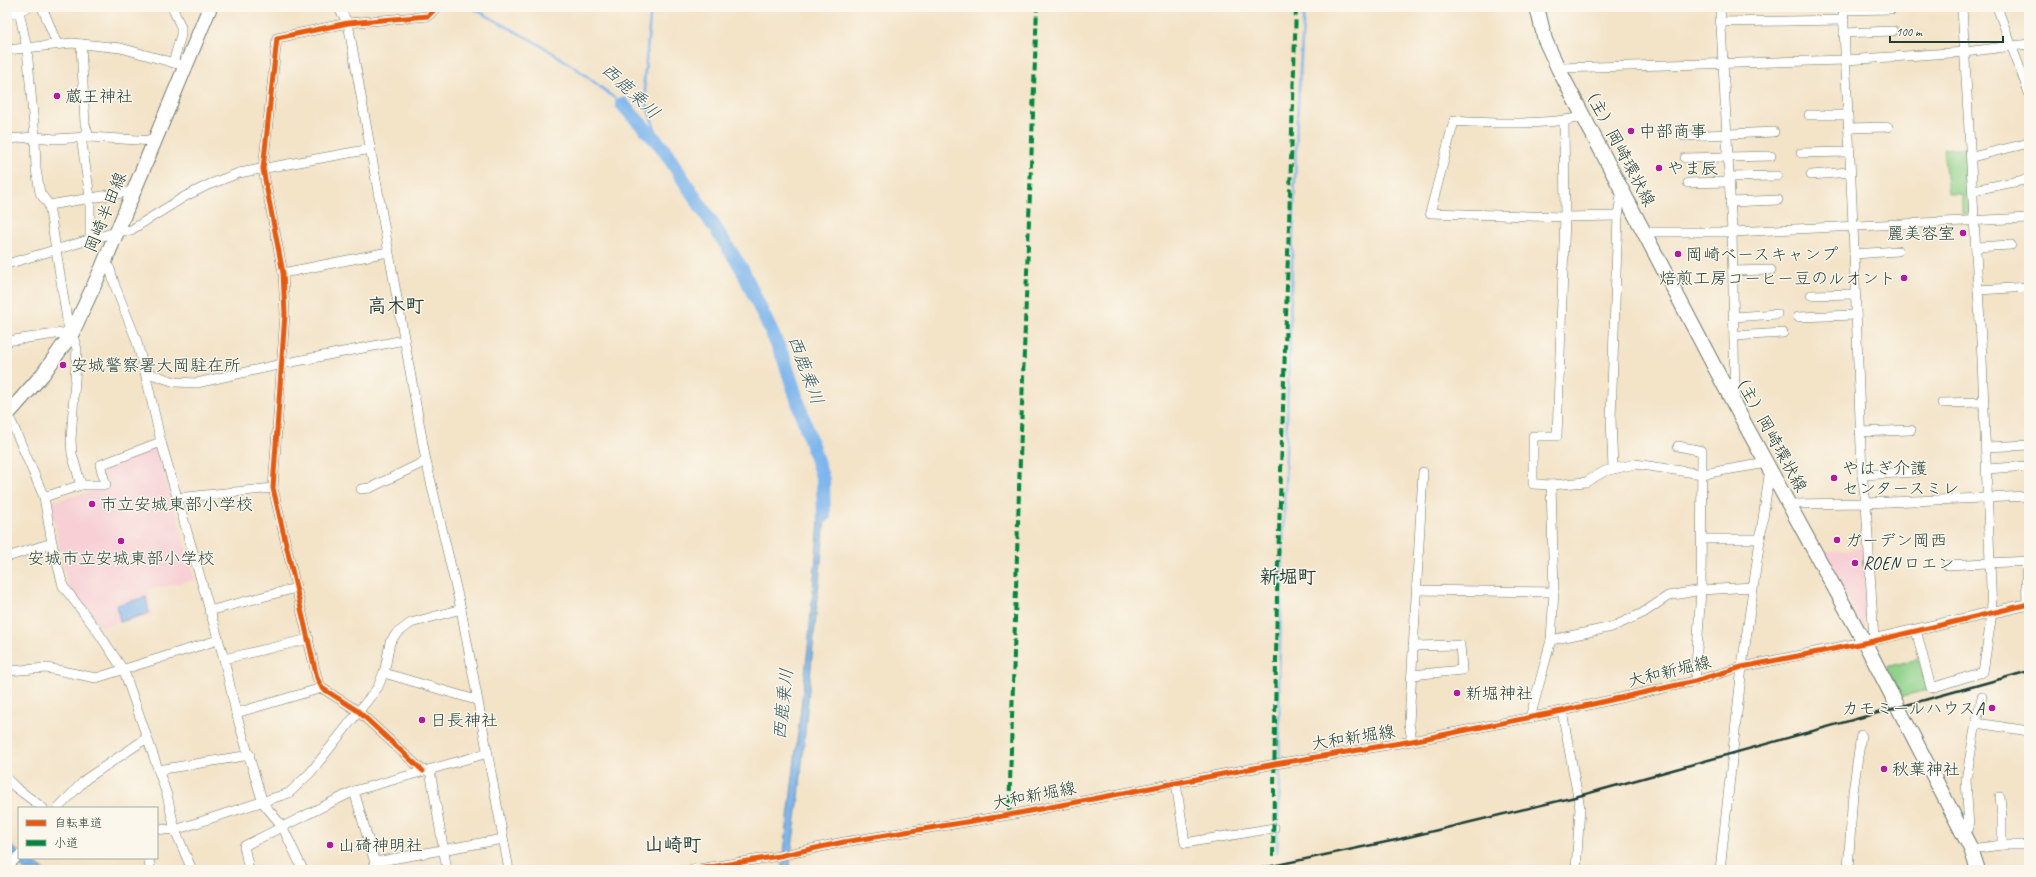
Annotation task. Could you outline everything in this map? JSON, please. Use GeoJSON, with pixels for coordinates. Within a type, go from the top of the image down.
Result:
{"type":"FeatureCollection","features":[{"type":"Feature","properties":{"kind":"main road","name":"岡崎半田線"},"geometry":{"type":"LineString","coordinates":[[7,415],[43,374],[70,333],[104,261],[154,141],[179,64],[210,7]]}},
{"type":"Feature","properties":{"kind":"main road","name":"（主）岡崎環状線"},"geometry":{"type":"LineString","coordinates":[[1537,7],[1545,40],[1558,68],[1735,406],[1869,641],[1971,849],[1978,870]]}},
{"type":"Feature","properties":{"kind":"street"},"geometry":{"type":"LineString","coordinates":[[7,16],[28,7]]}},
{"type":"Feature","properties":{"kind":"street"},"geometry":{"type":"LineString","coordinates":[[42,7],[57,44]]}},
{"type":"Feature","properties":{"kind":"street"},"geometry":{"type":"LineString","coordinates":[[7,50],[27,49],[57,44],[81,44],[121,48],[179,64],[181,35],[180,27],[172,7]]}},
{"type":"Feature","properties":{"kind":"street"},"geometry":{"type":"LineString","coordinates":[[338,7],[348,24],[426,461],[461,609],[476,700],[488,753],[509,870]]}},
{"type":"Feature","properties":{"kind":"street"},"geometry":{"type":"LineString","coordinates":[[437,7],[428,16],[348,24],[277,38],[263,169],[283,273],[285,314],[273,488],[317,678],[322,688],[358,711],[427,770],[444,848],[447,870]]}},
{"type":"Feature","properties":{"kind":"street"},"geometry":{"type":"LineString","coordinates":[[1720,7],[1732,232],[1735,406]]}},
{"type":"Feature","properties":{"kind":"street"},"geometry":{"type":"LineString","coordinates":[[1916,630],[1930,688],[1983,672],[1992,613],[1974,190],[1962,7]]}},
{"type":"Feature","properties":{"kind":"street"},"geometry":{"type":"LineString","coordinates":[[1997,7],[2029,93]]}},
{"type":"Feature","properties":{"kind":"street"},"geometry":{"type":"LineString","coordinates":[[1892,9],[1843,9],[1862,475],[1866,503],[1869,641],[2028,604],[2027,561],[1946,565]]}},
{"type":"Feature","properties":{"kind":"street"},"geometry":{"type":"LineString","coordinates":[[19,11],[27,49],[35,137],[36,169],[40,193],[49,205],[70,333],[77,349],[71,440],[72,454],[81,485]]}},
{"type":"Feature","properties":{"kind":"street"},"geometry":{"type":"LineString","coordinates":[[1720,22],[1844,20]]}},
{"type":"Feature","properties":{"kind":"street"},"geometry":{"type":"LineString","coordinates":[[1844,33],[1893,32]]}},
{"type":"Feature","properties":{"kind":"street"},"geometry":{"type":"LineString","coordinates":[[81,44],[85,137],[90,197],[90,240]]}},
{"type":"Feature","properties":{"kind":"street"},"geometry":{"type":"LineString","coordinates":[[1558,68],[1846,60],[2011,48],[2029,44]]}},
{"type":"Feature","properties":{"kind":"street"},"geometry":{"type":"LineString","coordinates":[[1809,115],[1847,115]]}},
{"type":"Feature","properties":{"kind":"street"},"geometry":{"type":"LineString","coordinates":[[1584,117],[1564,121],[1496,124],[1454,121],[1430,213],[1565,217],[1618,216]]}},
{"type":"Feature","properties":{"kind":"street"},"geometry":{"type":"LineString","coordinates":[[1564,121],[1565,217],[1557,436],[1533,436],[1533,484],[1551,485],[1586,482],[1605,470],[1635,464],[1702,474],[1768,465],[1760,539],[1742,668],[1720,870]]}},
{"type":"Feature","properties":{"kind":"street"},"geometry":{"type":"LineString","coordinates":[[1848,128],[1888,128]]}},
{"type":"Feature","properties":{"kind":"street"},"geometry":{"type":"LineString","coordinates":[[1684,136],[1774,132]]}},
{"type":"Feature","properties":{"kind":"street"},"geometry":{"type":"LineString","coordinates":[[7,139],[35,137],[55,139],[85,137],[154,141]]}},
{"type":"Feature","properties":{"kind":"street"},"geometry":{"type":"LineString","coordinates":[[1972,158],[2029,143]]}},
{"type":"Feature","properties":{"kind":"street"},"geometry":{"type":"LineString","coordinates":[[7,264],[116,232],[131,230],[184,196],[239,173],[371,149]]}},
{"type":"Feature","properties":{"kind":"street"},"geometry":{"type":"LineString","coordinates":[[1801,153],[1849,152]]}},
{"type":"Feature","properties":{"kind":"street"},"geometry":{"type":"LineString","coordinates":[[1685,158],[1771,156]]}},
{"type":"Feature","properties":{"kind":"street"},"geometry":{"type":"LineString","coordinates":[[1811,175],[1850,172]]}},
{"type":"Feature","properties":{"kind":"street"},"geometry":{"type":"LineString","coordinates":[[1688,183],[1777,176]]}},
{"type":"Feature","properties":{"kind":"street"},"geometry":{"type":"LineString","coordinates":[[1974,190],[2029,179]]}},
{"type":"Feature","properties":{"kind":"street"},"geometry":{"type":"LineString","coordinates":[[1613,469],[1610,418],[1618,216],[1622,188]]}},
{"type":"Feature","properties":{"kind":"street"},"geometry":{"type":"LineString","coordinates":[[49,205],[133,191]]}},
{"type":"Feature","properties":{"kind":"street"},"geometry":{"type":"LineString","coordinates":[[1730,202],[1778,200]]}},
{"type":"Feature","properties":{"kind":"street"},"geometry":{"type":"LineString","coordinates":[[1645,232],[1732,232],[1853,225],[2029,218]]}},
{"type":"Feature","properties":{"kind":"street"},"geometry":{"type":"LineString","coordinates":[[1976,247],[2011,245]]}},
{"type":"Feature","properties":{"kind":"street"},"geometry":{"type":"LineString","coordinates":[[1854,254],[1898,251]]}},
{"type":"Feature","properties":{"kind":"street"},"geometry":{"type":"LineString","coordinates":[[283,273],[388,252]]}},
{"type":"Feature","properties":{"kind":"street"},"geometry":{"type":"LineString","coordinates":[[104,261],[110,269],[115,286],[136,339],[161,442],[224,659],[236,713],[250,755],[263,803],[282,826],[303,870]]}},
{"type":"Feature","properties":{"kind":"street"},"geometry":{"type":"LineString","coordinates":[[1733,271],[1771,270]]}},
{"type":"Feature","properties":{"kind":"street"},"geometry":{"type":"LineString","coordinates":[[1978,290],[2029,287]]}},
{"type":"Feature","properties":{"kind":"street"},"geometry":{"type":"LineString","coordinates":[[1811,296],[1855,294]]}},
{"type":"Feature","properties":{"kind":"street"},"geometry":{"type":"LineString","coordinates":[[1733,317],[1777,314]]}},
{"type":"Feature","properties":{"kind":"street"},"geometry":{"type":"LineString","coordinates":[[1798,318],[1856,315]]}},
{"type":"Feature","properties":{"kind":"street"},"geometry":{"type":"LineString","coordinates":[[7,341],[70,333]]}},
{"type":"Feature","properties":{"kind":"street"},"geometry":{"type":"LineString","coordinates":[[1734,336],[1783,333]]}},
{"type":"Feature","properties":{"kind":"street"},"geometry":{"type":"LineString","coordinates":[[145,372],[175,382],[197,382],[404,340]]}},
{"type":"Feature","properties":{"kind":"street"},"geometry":{"type":"LineString","coordinates":[[1942,403],[1984,402]]}},
{"type":"Feature","properties":{"kind":"street"},"geometry":{"type":"LineString","coordinates":[[7,415],[44,497],[52,543],[63,586],[96,628],[124,671],[167,795],[175,830],[192,870]]}},
{"type":"Feature","properties":{"kind":"street"},"geometry":{"type":"LineString","coordinates":[[1860,432],[1911,430]]}},
{"type":"Feature","properties":{"kind":"street"},"geometry":{"type":"LineString","coordinates":[[44,497],[81,485],[106,485],[100,464],[161,442]]}},
{"type":"Feature","properties":{"kind":"street"},"geometry":{"type":"LineString","coordinates":[[1986,447],[2029,445]]}},
{"type":"Feature","properties":{"kind":"street"},"geometry":{"type":"LineString","coordinates":[[1678,446],[1702,451],[1701,590],[1695,681]]}},
{"type":"Feature","properties":{"kind":"street"},"geometry":{"type":"LineString","coordinates":[[361,489],[370,488],[426,461]]}},
{"type":"Feature","properties":{"kind":"street"},"geometry":{"type":"LineString","coordinates":[[1987,469],[2028,466]]}},
{"type":"Feature","properties":{"kind":"street"},"geometry":{"type":"LineString","coordinates":[[1412,741],[1409,723],[1423,472]]}},
{"type":"Feature","properties":{"kind":"street"},"geometry":{"type":"LineString","coordinates":[[1862,475],[1917,472]]}},
{"type":"Feature","properties":{"kind":"street"},"geometry":{"type":"LineString","coordinates":[[1530,718],[1551,640],[1554,592],[1551,485]]}},
{"type":"Feature","properties":{"kind":"street"},"geometry":{"type":"LineString","coordinates":[[177,498],[273,488]]}},
{"type":"Feature","properties":{"kind":"street"},"geometry":{"type":"LineString","coordinates":[[1790,504],[1866,503],[1988,496],[2029,496]]}},
{"type":"Feature","properties":{"kind":"street"},"geometry":{"type":"LineString","coordinates":[[1702,539],[1760,539]]}},
{"type":"Feature","properties":{"kind":"street"},"geometry":{"type":"LineString","coordinates":[[7,557],[52,543]]}},
{"type":"Feature","properties":{"kind":"street"},"geometry":{"type":"LineString","coordinates":[[1551,640],[1612,627],[1643,613],[1668,596],[1701,590],[1753,587]]}},
{"type":"Feature","properties":{"kind":"street"},"geometry":{"type":"LineString","coordinates":[[209,611],[296,588]]}},
{"type":"Feature","properties":{"kind":"street"},"geometry":{"type":"LineString","coordinates":[[1417,590],[1554,592]]}},
{"type":"Feature","properties":{"kind":"street"},"geometry":{"type":"LineString","coordinates":[[158,830],[175,830],[263,803],[289,793],[305,778],[378,687],[384,673],[390,642],[396,634],[411,623],[461,609]]}},
{"type":"Feature","properties":{"kind":"street"},"geometry":{"type":"LineString","coordinates":[[224,659],[309,639]]}},
{"type":"Feature","properties":{"kind":"street"},"geometry":{"type":"LineString","coordinates":[[7,671],[47,668],[96,678],[124,671],[218,640]]}},
{"type":"Feature","properties":{"kind":"street","name":"大和新堀線"},"geometry":{"type":"LineString","coordinates":[[692,870],[778,856],[844,842],[1009,815],[1275,764],[1412,741],[1562,711],[1695,681],[1742,668],[1869,641]]}},
{"type":"Feature","properties":{"kind":"street"},"geometry":{"type":"LineString","coordinates":[[1412,675],[1462,670],[1460,645],[1413,646]]}},
{"type":"Feature","properties":{"kind":"street"},"geometry":{"type":"LineString","coordinates":[[384,673],[476,700]]}},
{"type":"Feature","properties":{"kind":"street"},"geometry":{"type":"LineString","coordinates":[[236,713],[322,688]]}},
{"type":"Feature","properties":{"kind":"street"},"geometry":{"type":"LineString","coordinates":[[1964,835],[1969,828],[1966,780],[1982,698]]}},
{"type":"Feature","properties":{"kind":"street"},"geometry":{"type":"LineString","coordinates":[[1562,711],[1580,808],[1576,870]]}},
{"type":"Feature","properties":{"kind":"street"},"geometry":{"type":"LineString","coordinates":[[1976,723],[2029,730]]}},
{"type":"Feature","properties":{"kind":"street"},"geometry":{"type":"LineString","coordinates":[[1848,870],[1853,792],[1861,735]]}},
{"type":"Feature","properties":{"kind":"street"},"geometry":{"type":"LineString","coordinates":[[59,807],[86,779],[147,738]]}},
{"type":"Feature","properties":{"kind":"street"},"geometry":{"type":"LineString","coordinates":[[249,870],[244,846],[282,826],[354,791],[488,753]]}},
{"type":"Feature","properties":{"kind":"street"},"geometry":{"type":"LineString","coordinates":[[158,770],[250,755]]}},
{"type":"Feature","properties":{"kind":"street"},"geometry":{"type":"LineString","coordinates":[[7,779],[42,807]]}},
{"type":"Feature","properties":{"kind":"street"},"geometry":{"type":"LineString","coordinates":[[1176,783],[1185,842],[1274,828]]}},
{"type":"Feature","properties":{"kind":"street"},"geometry":{"type":"LineString","coordinates":[[354,791],[376,866],[444,848],[503,839]]}},
{"type":"Feature","properties":{"kind":"street"},"geometry":{"type":"LineString","coordinates":[[2000,798],[2002,845]]}},
{"type":"Feature","properties":{"kind":"street"},"geometry":{"type":"LineString","coordinates":[[1971,849],[2002,845],[2029,845]]}},
{"type":"Feature","properties":{"kind":"street"},"geometry":{"type":"LineString","coordinates":[[12,867],[18,857]]}},
{"type":"Feature","properties":{"kind":"street"},"geometry":{"type":"LineString","coordinates":[[149,859],[150,870]]}},
{"type":"Feature","properties":{"kind":"shaded area","name":"安城市立安城東部小学校"},"geometry":{"type":"Polygon","coordinates":[[[154,447],[158,449],[195,580],[148,590],[153,616],[100,627],[68,586],[50,502],[109,487],[101,467],[154,447]]]}},
{"type":"Feature","properties":{"kind":"shaded area"},"geometry":{"type":"Polygon","coordinates":[[[1865,548],[1865,632],[1824,552],[1865,548]]]}},
{"type":"Feature","properties":{"kind":"green space"},"geometry":{"type":"Polygon","coordinates":[[[1968,147],[1971,214],[1962,214],[1962,194],[1948,194],[1943,149],[1968,147]]]}},
{"type":"Feature","properties":{"kind":"green space"},"geometry":{"type":"Polygon","coordinates":[[[1918,659],[1928,690],[1902,696],[1886,667],[1918,659]]]}},
{"type":"Feature","properties":{"kind":"water"},"geometry":{"type":"Polygon","coordinates":[[[827,496],[799,796],[789,870],[782,870],[808,648],[821,499],[827,496]]]}},
{"type":"Feature","properties":{"kind":"water"},"geometry":{"type":"Polygon","coordinates":[[[146,597],[149,613],[120,622],[117,605],[146,597]]]}},
{"type":"Feature","properties":{"kind":"water"},"geometry":{"type":"Polygon","coordinates":[[[7,843],[18,851],[18,859],[28,859],[44,870],[25,870],[7,855],[7,843]]]}},
{"type":"Feature","properties":{"kind":"waterway","name":"西鹿乗川"},"geometry":{"type":"LineString","coordinates":[[471,7],[544,47],[580,71],[622,104]]}},
{"type":"Feature","properties":{"kind":"waterway"},"geometry":{"type":"LineString","coordinates":[[651,7],[644,82],[648,110],[662,147]]}},
{"type":"Feature","properties":{"kind":"waterway"},"geometry":{"type":"LineString","coordinates":[[1277,852],[1280,774],[1279,678],[1289,353],[1297,121],[1304,7]]}},
{"type":"Feature","properties":{"kind":"waterway","name":"西鹿乗川"},"geometry":{"type":"LineString","coordinates":[[622,104],[662,147],[742,269],[784,359],[823,480],[824,516]]}},
{"type":"Feature","properties":{"kind":"railway"},"geometry":{"type":"LineString","coordinates":[[1253,870],[1396,840],[1575,797],[2029,671]]}},
{"type":"Feature","properties":{"kind":"marked path"},"geometry":{"type":"LineString","coordinates":[[1009,815],[1020,458],[1037,7]]}},
{"type":"Feature","properties":{"kind":"marked path"},"geometry":{"type":"LineString","coordinates":[[1273,856],[1277,594],[1296,7]]}},
{"type":"Feature","properties":{"kind":"cycle path"},"geometry":{"type":"LineString","coordinates":[[423,771],[358,711],[322,688],[317,678],[273,488],[285,314],[283,273],[263,169],[277,38],[348,23],[428,16],[437,7]]}},
{"type":"Feature","properties":{"kind":"cycle path"},"geometry":{"type":"LineString","coordinates":[[692,870],[779,856],[844,842],[1009,815],[1275,764],[1412,741],[1562,711],[1695,681],[1742,667],[1874,641],[2029,604]]}},
{"type":"Feature","properties":{"kind":"place","name":"蔵王神社"},"geometry":{"type":"Point","coordinates":[57,96]}},
{"type":"Feature","properties":{"kind":"place","name":"中部商事"},"geometry":{"type":"Point","coordinates":[1631,131]}},
{"type":"Feature","properties":{"kind":"place","name":"やま辰"},"geometry":{"type":"Point","coordinates":[1659,168]}},
{"type":"Feature","properties":{"kind":"place","name":"麗美容室"},"geometry":{"type":"Point","coordinates":[1963,233]}},
{"type":"Feature","properties":{"kind":"place","name":"岡崎ベースキャンプ"},"geometry":{"type":"Point","coordinates":[1678,254]}},
{"type":"Feature","properties":{"kind":"place","name":"焙煎工房コーヒー豆のルオント"},"geometry":{"type":"Point","coordinates":[1904,278]}},
{"type":"Feature","properties":{"kind":"place","name":"安城警察署大岡駐在所"},"geometry":{"type":"Point","coordinates":[63,365]}},
{"type":"Feature","properties":{"kind":"place","name":"やはぎ介護 センタースミレ"},"geometry":{"type":"Point","coordinates":[1834,478]}},
{"type":"Feature","properties":{"kind":"place","name":"市立安城東部小学校"},"geometry":{"type":"Point","coordinates":[92,504]}},
{"type":"Feature","properties":{"kind":"place","name":"ガーデン岡西"},"geometry":{"type":"Point","coordinates":[1837,540]}},
{"type":"Feature","properties":{"kind":"place","name":"安城市立安城東部小学校"},"geometry":{"type":"Point","coordinates":[121,541]}},
{"type":"Feature","properties":{"kind":"place","name":"ROEN ロエン"},"geometry":{"type":"Point","coordinates":[1855,563]}},
{"type":"Feature","properties":{"kind":"place","name":"新堀神社"},"geometry":{"type":"Point","coordinates":[1457,693]}},
{"type":"Feature","properties":{"kind":"place","name":"カモミールハウスA"},"geometry":{"type":"Point","coordinates":[1992,708]}},
{"type":"Feature","properties":{"kind":"place","name":"日長神社"},"geometry":{"type":"Point","coordinates":[422,720]}},
{"type":"Feature","properties":{"kind":"place","name":"秋葉神社"},"geometry":{"type":"Point","coordinates":[1884,769]}},
{"type":"Feature","properties":{"kind":"place","name":"山碕神明社"},"geometry":{"type":"Point","coordinates":[330,845]}},
{"type":"Feature","properties":{"kind":"district","name":"高木町"},"geometry":{"type":"Point","coordinates":[396,305]}},
{"type":"Feature","properties":{"kind":"district","name":"新堀町"},"geometry":{"type":"Point","coordinates":[1288,576]}},
{"type":"Feature","properties":{"kind":"district","name":"山崎町"},"geometry":{"type":"Point","coordinates":[673,844]}}]}
